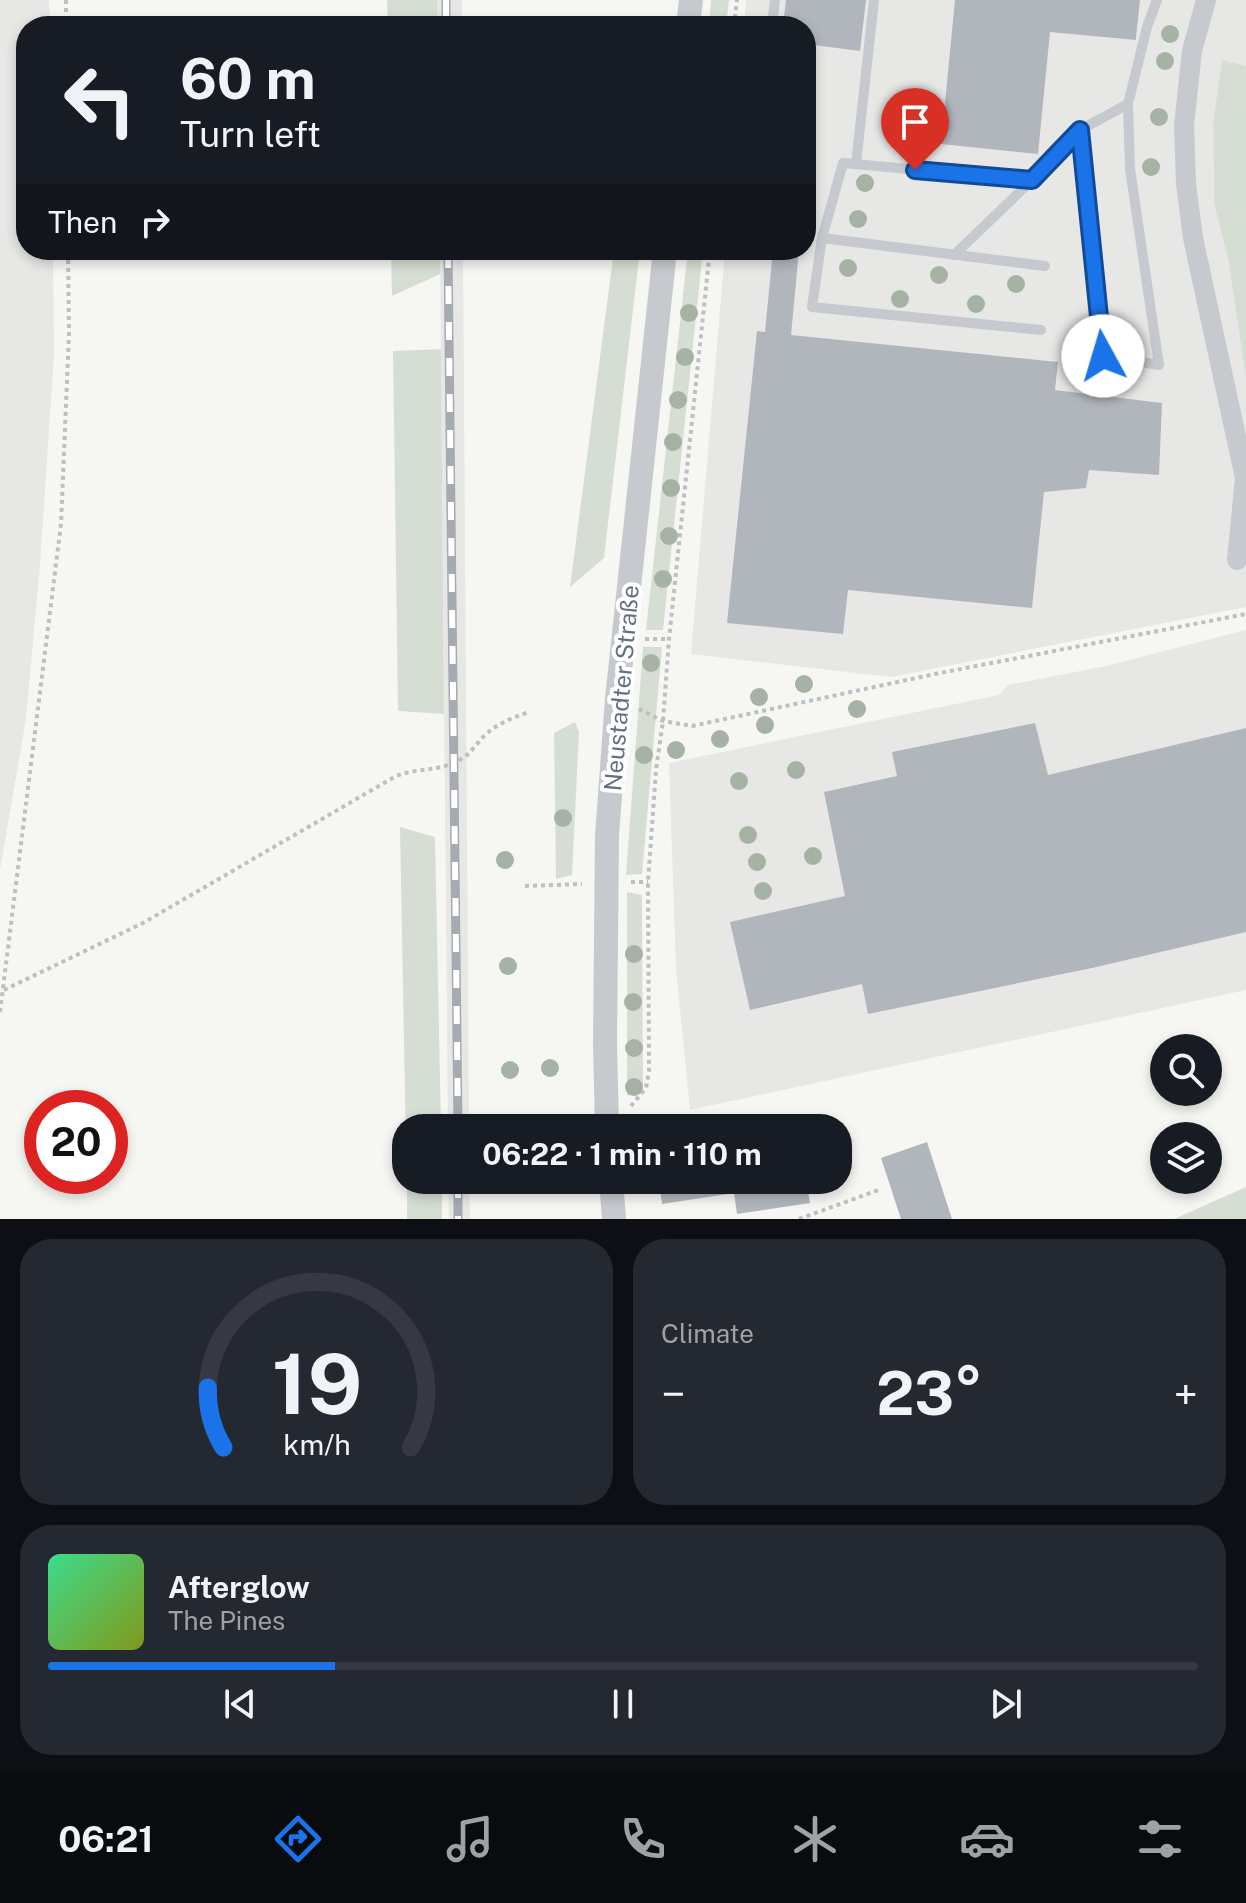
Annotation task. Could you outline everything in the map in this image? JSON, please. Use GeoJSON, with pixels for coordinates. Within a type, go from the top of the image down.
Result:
{"type":"FeatureCollection","features":[{"type":"Feature","properties":{"kind":"street"},"geometry":{"type":"LineString","coordinates":[[1206,0],[1192,51],[1184,125],[1186,184],[1193,238],[1245,478],[1237,560]]}},
{"type":"Feature","properties":{"kind":"street","name":"Neustadter Straße"},"geometry":{"type":"LineString","coordinates":[[616,1114],[605,1042],[607,836],[617,699],[664,260]]}},
{"type":"Feature","properties":{"kind":"street"},"geometry":{"type":"LineString","coordinates":[[612,1194],[614,1219]]}},
{"type":"Feature","properties":{"kind":"lane"},"geometry":{"type":"LineString","coordinates":[[856,164],[874,0]]}},
{"type":"Feature","properties":{"kind":"lane"},"geometry":{"type":"LineString","coordinates":[[1080,130],[1103,356],[1159,365],[1130,169],[1128,104],[1157,0]]}},
{"type":"Feature","properties":{"kind":"lane"},"geometry":{"type":"LineString","coordinates":[[954,255],[1080,130],[1128,104]]}},
{"type":"Feature","properties":{"kind":"lane"},"geometry":{"type":"LineString","coordinates":[[1032,180],[843,163],[822,238],[812,307],[1041,330]]}},
{"type":"Feature","properties":{"kind":"lane"},"geometry":{"type":"LineString","coordinates":[[822,238],[1045,266]]}},
{"type":"Feature","properties":{"kind":"path"},"geometry":{"type":"LineString","coordinates":[[0,1012],[61,524],[69,333],[68,260]]}},
{"type":"Feature","properties":{"kind":"path"},"geometry":{"type":"LineString","coordinates":[[624,1114],[646,1088],[649,1071],[648,882],[656,770],[709,260]]}},
{"type":"Feature","properties":{"kind":"path"},"geometry":{"type":"LineString","coordinates":[[663,721],[692,726],[935,674],[1246,614]]}},
{"type":"Feature","properties":{"kind":"path"},"geometry":{"type":"LineString","coordinates":[[4,990],[143,923],[396,776],[416,769],[445,768],[465,757],[502,721],[529,712]]}},
{"type":"Feature","properties":{"kind":"path"},"geometry":{"type":"LineString","coordinates":[[525,886],[584,883]]}},
{"type":"Feature","properties":{"kind":"path"},"geometry":{"type":"LineString","coordinates":[[799,1219],[881,1189]]}},
{"type":"Feature","properties":{"kind":"shaded area"},"geometry":{"type":"Polygon","coordinates":[[[0,0],[49,0],[50,16],[16,16],[16,260],[53,260],[54,355],[26,719],[0,870],[0,0]]]}},
{"type":"Feature","properties":{"kind":"shaded area"},"geometry":{"type":"Polygon","coordinates":[[[387,0],[437,0],[437,16],[388,16],[387,0]]]}},
{"type":"Feature","properties":{"kind":"shaded area"},"geometry":{"type":"Polygon","coordinates":[[[437,0],[462,0],[462,16],[437,16],[437,0]]]}},
{"type":"Feature","properties":{"kind":"shaded area"},"geometry":{"type":"Polygon","coordinates":[[[711,0],[729,0],[727,16],[710,16],[711,0]]]}},
{"type":"Feature","properties":{"kind":"shaded area"},"geometry":{"type":"Polygon","coordinates":[[[746,0],[1246,0],[1246,66],[1222,61],[1213,123],[1214,204],[1228,259],[1246,378],[1246,607],[891,677],[691,654],[724,260],[816,260],[816,16],[745,16],[746,0]]]}},
{"type":"Feature","properties":{"kind":"shaded area"},"geometry":{"type":"Polygon","coordinates":[[[1222,60],[1246,66],[1246,378],[1228,259],[1214,204],[1213,123],[1222,60]]]}},
{"type":"Feature","properties":{"kind":"shaded area"},"geometry":{"type":"Polygon","coordinates":[[[391,260],[440,260],[440,274],[392,296],[391,260]]]}},
{"type":"Feature","properties":{"kind":"shaded area"},"geometry":{"type":"Polygon","coordinates":[[[440,260],[463,260],[469,1114],[448,1114],[440,260]]]}},
{"type":"Feature","properties":{"kind":"shaded area"},"geometry":{"type":"Polygon","coordinates":[[[613,260],[639,260],[604,558],[570,587],[613,260]]]}},
{"type":"Feature","properties":{"kind":"shaded area"},"geometry":{"type":"Polygon","coordinates":[[[687,260],[702,260],[663,630],[646,630],[687,260]]]}},
{"type":"Feature","properties":{"kind":"shaded area"},"geometry":{"type":"Polygon","coordinates":[[[441,349],[444,714],[398,711],[393,351],[441,349]]]}},
{"type":"Feature","properties":{"kind":"shaded area"},"geometry":{"type":"Polygon","coordinates":[[[1246,630],[1246,990],[690,1110],[676,968],[669,763],[999,695],[1008,685],[1106,666],[1246,630]]]}},
{"type":"Feature","properties":{"kind":"shaded area"},"geometry":{"type":"Polygon","coordinates":[[[643,647],[662,647],[642,874],[626,875],[643,647]]]}},
{"type":"Feature","properties":{"kind":"shaded area"},"geometry":{"type":"Polygon","coordinates":[[[575,722],[579,732],[572,875],[556,879],[554,733],[575,722]]]}},
{"type":"Feature","properties":{"kind":"shaded area"},"geometry":{"type":"Polygon","coordinates":[[[400,827],[435,837],[441,1114],[405,1114],[400,827]]]}},
{"type":"Feature","properties":{"kind":"shaded area"},"geometry":{"type":"Polygon","coordinates":[[[627,892],[642,895],[643,1084],[640,1091],[627,1096],[627,892]]]}},
{"type":"Feature","properties":{"kind":"shaded area"},"geometry":{"type":"Polygon","coordinates":[[[1246,1187],[1246,1219],[1174,1219],[1246,1187]]]}},
{"type":"Feature","properties":{"kind":"shaded area"},"geometry":{"type":"Polygon","coordinates":[[[407,1194],[442,1194],[442,1219],[407,1219],[407,1194]]]}},
{"type":"Feature","properties":{"kind":"shaded area"},"geometry":{"type":"Polygon","coordinates":[[[448,1194],[469,1194],[470,1219],[449,1219],[448,1194]]]}},
{"type":"Feature","properties":{"kind":"building"},"geometry":{"type":"Polygon","coordinates":[[[786,0],[866,0],[860,51],[816,45],[816,16],[784,16],[786,0]]]}},
{"type":"Feature","properties":{"kind":"building"},"geometry":{"type":"Polygon","coordinates":[[[955,0],[1140,0],[1136,40],[1050,32],[1038,154],[941,144],[955,0]]]}},
{"type":"Feature","properties":{"kind":"building"},"geometry":{"type":"Polygon","coordinates":[[[772,260],[798,260],[791,335],[1058,362],[1055,390],[1162,403],[1159,475],[1089,470],[1086,488],[1044,492],[1032,608],[848,590],[843,634],[727,623],[757,331],[765,332],[772,260]]]}},
{"type":"Feature","properties":{"kind":"building"},"geometry":{"type":"Polygon","coordinates":[[[1035,723],[1048,775],[1246,728],[1246,932],[1092,968],[868,1014],[862,984],[750,1010],[730,922],[845,896],[824,792],[897,776],[892,752],[1035,723]]]}},
{"type":"Feature","properties":{"kind":"building"},"geometry":{"type":"Polygon","coordinates":[[[927,1142],[952,1219],[901,1219],[881,1158],[927,1142]]]}},
{"type":"Feature","properties":{"kind":"building"},"geometry":{"type":"Polygon","coordinates":[[[661,1194],[727,1194],[662,1204],[661,1194]]]}},
{"type":"Feature","properties":{"kind":"building"},"geometry":{"type":"Polygon","coordinates":[[[734,1194],[808,1194],[810,1203],[737,1214],[734,1194]]]}},
{"type":"Feature","properties":{"kind":"railway"},"geometry":{"type":"LineString","coordinates":[[446,0],[446,16]]}},
{"type":"Feature","properties":{"kind":"railway"},"geometry":{"type":"LineString","coordinates":[[448,260],[458,1114]]}},
{"type":"Feature","properties":{"kind":"railway"},"geometry":{"type":"LineString","coordinates":[[458,1194],[458,1219]]}},
{"type":"Feature","properties":{"kind":"route"},"geometry":{"type":"LineString","coordinates":[[915,170],[1032,180],[1080,130],[1103,356]]}}]}
